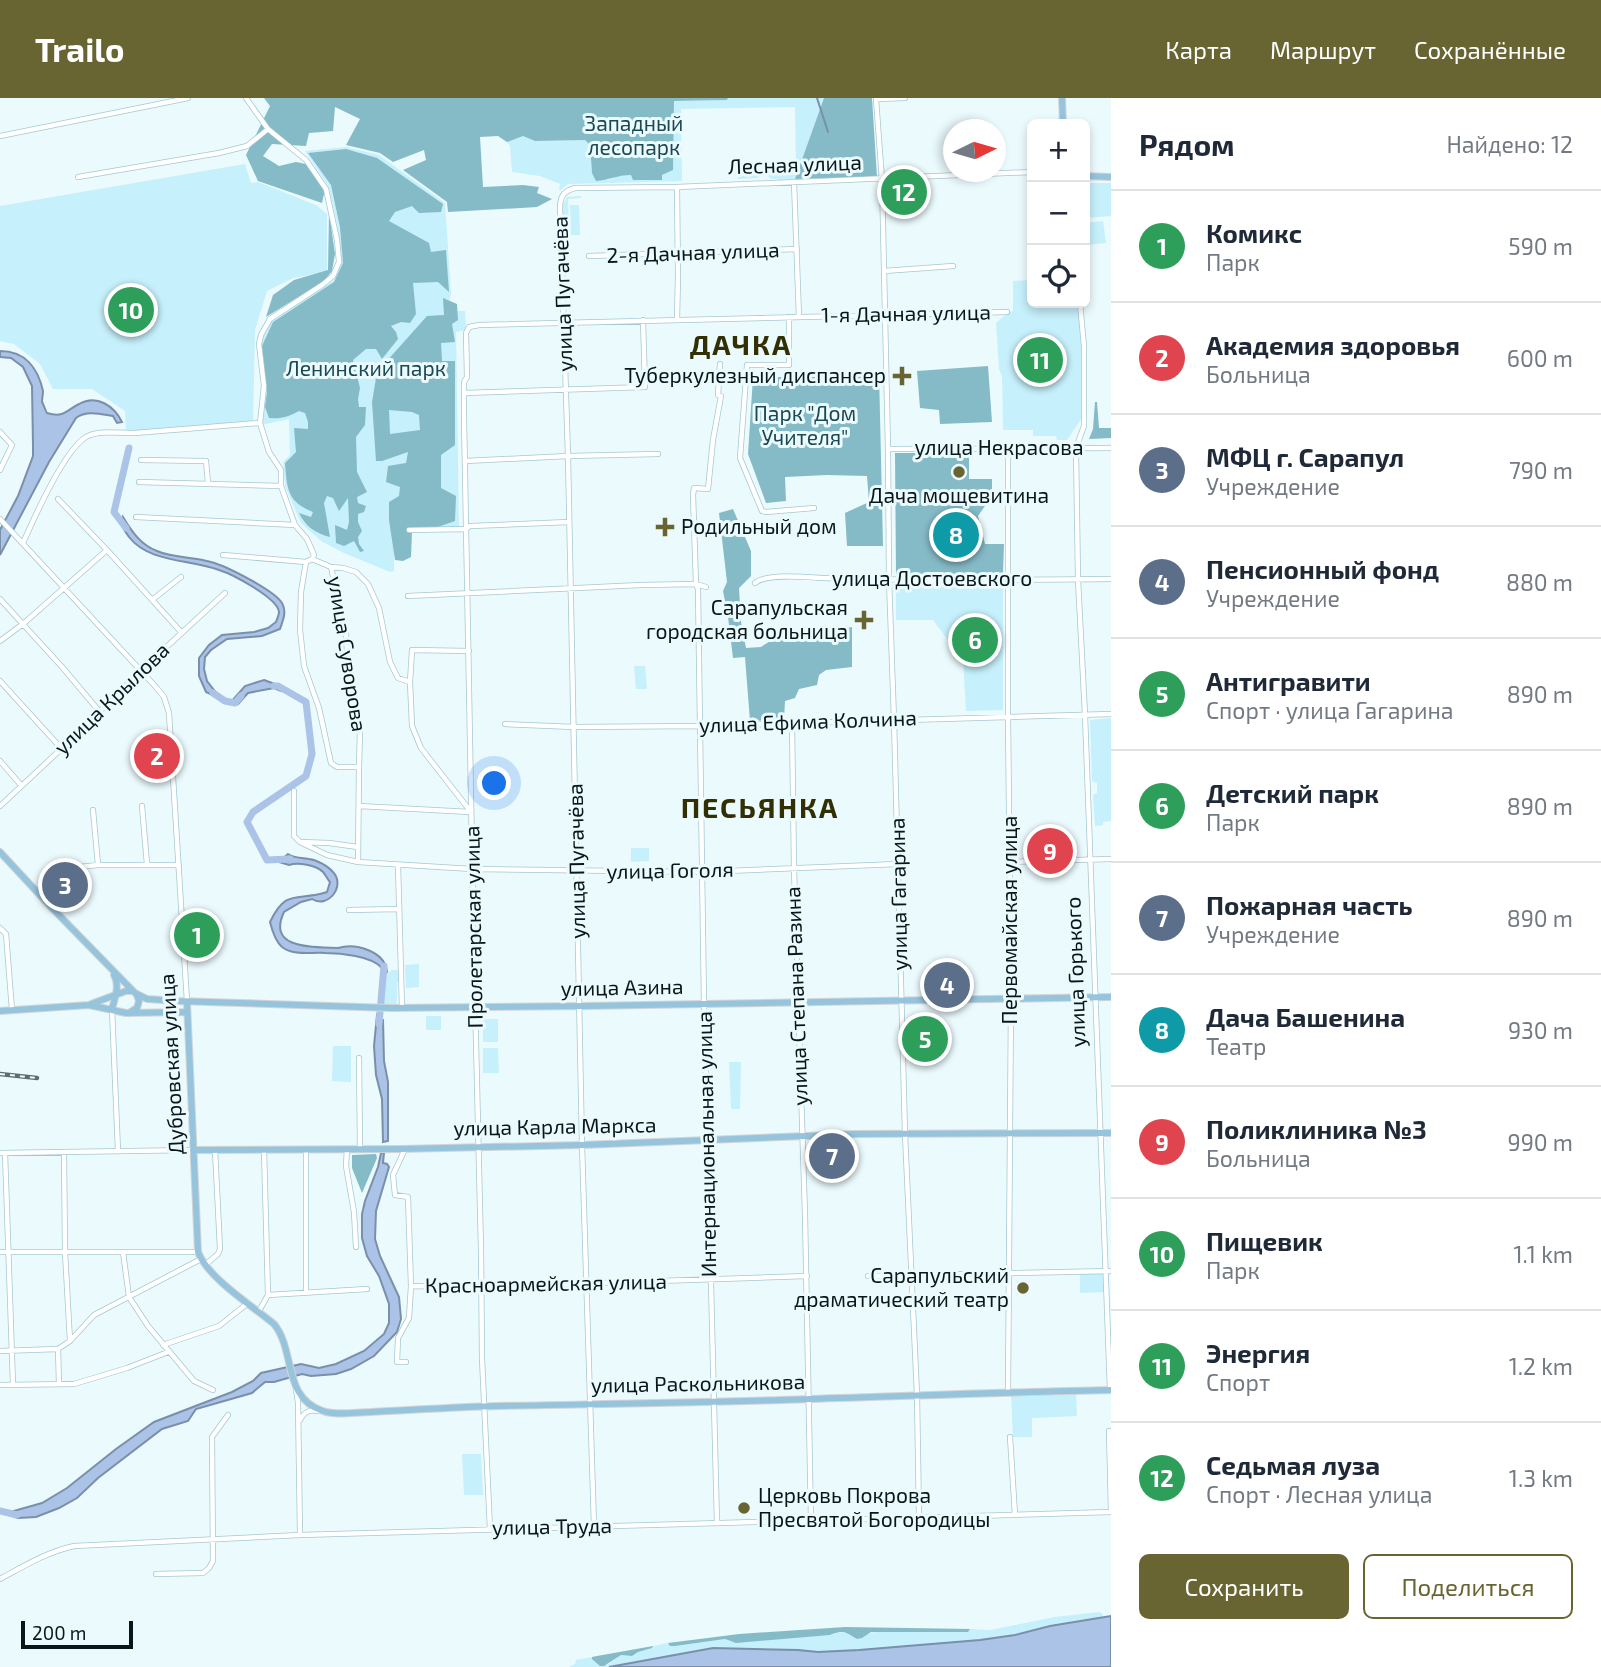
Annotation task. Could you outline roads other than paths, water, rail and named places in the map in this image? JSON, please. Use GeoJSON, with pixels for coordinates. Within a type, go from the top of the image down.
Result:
{"type":"FeatureCollection","features":[{"type":"Feature","properties":{"kind":"main road"},"geometry":{"type":"LineString","coordinates":[[1062,98],[1063,119]]}},
{"type":"Feature","properties":{"kind":"main road"},"geometry":{"type":"LineString","coordinates":[[1090,176],[1111,177]]}},
{"type":"Feature","properties":{"kind":"main road"},"geometry":{"type":"LineString","coordinates":[[0,852],[134,992],[139,1005],[135,1010],[126,1012],[119,1008],[117,1002],[120,993],[117,981],[102,960]]}},
{"type":"Feature","properties":{"kind":"main road"},"geometry":{"type":"LineString","coordinates":[[89,1005],[120,993],[134,992]]}},
{"type":"Feature","properties":{"kind":"main road","name":"улица Азина"},"geometry":{"type":"LineString","coordinates":[[134,992],[154,1000],[391,1008],[1111,997]]}},
{"type":"Feature","properties":{"kind":"main road"},"geometry":{"type":"LineString","coordinates":[[112,1009],[120,993]]}},
{"type":"Feature","properties":{"kind":"main road","name":"Дубровская улица"},"geometry":{"type":"LineString","coordinates":[[187,1002],[201,1259]]}},
{"type":"Feature","properties":{"kind":"main road"},"geometry":{"type":"LineString","coordinates":[[0,1011],[89,1005],[126,1012],[187,1012]]}},
{"type":"Feature","properties":{"kind":"main road","name":"улица Карла Маркса"},"geometry":{"type":"LineString","coordinates":[[193,1150],[582,1145],[848,1134],[1111,1133]]}},
{"type":"Feature","properties":{"kind":"main road"},"geometry":{"type":"LineString","coordinates":[[201,1259],[226,1286],[278,1329],[285,1344],[295,1386],[306,1400],[322,1411]]}},
{"type":"Feature","properties":{"kind":"main road","name":"улица Раскольникова"},"geometry":{"type":"LineString","coordinates":[[322,1411],[349,1413],[1110,1390]]}},
{"type":"Feature","properties":{"kind":"street"},"geometry":{"type":"LineString","coordinates":[[0,136],[188,98]]}},
{"type":"Feature","properties":{"kind":"street"},"geometry":{"type":"LineString","coordinates":[[223,555],[306,562],[314,555],[307,539],[295,525],[281,486],[281,470],[270,452],[260,423],[264,386],[259,344],[264,327],[270,319],[333,276],[339,262],[326,189],[306,160],[268,130],[246,98]]}},
{"type":"Feature","properties":{"kind":"street","name":"улица Гагарина"},"geometry":{"type":"LineString","coordinates":[[905,98],[876,99],[884,271],[889,579],[919,1517]]}},
{"type":"Feature","properties":{"kind":"street"},"geometry":{"type":"LineString","coordinates":[[78,177],[219,153],[247,146],[268,130]]}},
{"type":"Feature","properties":{"kind":"street","name":"Лесная улица"},"geometry":{"type":"LineString","coordinates":[[562,196],[575,188],[881,180],[1027,172]]}},
{"type":"Feature","properties":{"kind":"street"},"geometry":{"type":"LineString","coordinates":[[794,182],[799,317]]}},
{"type":"Feature","properties":{"kind":"street"},"geometry":{"type":"LineString","coordinates":[[677,187],[677,320]]}},
{"type":"Feature","properties":{"kind":"street","name":"улица Пугачёва"},"geometry":{"type":"LineString","coordinates":[[562,196],[560,208],[568,456],[582,1145],[594,1526]]}},
{"type":"Feature","properties":{"kind":"street","name":"2-я Дачная улица"},"geometry":{"type":"LineString","coordinates":[[589,256],[797,249]]}},
{"type":"Feature","properties":{"kind":"street"},"geometry":{"type":"LineString","coordinates":[[884,271],[953,266]]}},
{"type":"Feature","properties":{"kind":"street","name":"улица Горького"},"geometry":{"type":"LineString","coordinates":[[1080,308],[1084,346],[1084,426],[1076,447],[1078,580],[1094,997],[1108,1271],[1110,1390]]}},
{"type":"Feature","properties":{"kind":"street","name":"1-я Дачная улица"},"geometry":{"type":"LineString","coordinates":[[469,327],[643,320],[1007,312]]}},
{"type":"Feature","properties":{"kind":"street"},"geometry":{"type":"LineString","coordinates":[[789,317],[789,365],[747,365],[740,458],[762,511],[814,508]]}},
{"type":"Feature","properties":{"kind":"street"},"geometry":{"type":"LineString","coordinates":[[464,393],[645,387],[643,320]]}},
{"type":"Feature","properties":{"kind":"street","name":"Пролетарская улица"},"geometry":{"type":"LineString","coordinates":[[469,327],[466,333],[467,377],[464,382],[467,594],[483,1407],[490,1529]]}},
{"type":"Feature","properties":{"kind":"street","name":"Интернациональная улица"},"geometry":{"type":"LineString","coordinates":[[717,1523],[704,1004],[698,589],[693,495],[694,488],[708,489],[721,396],[718,395],[720,364]]}},
{"type":"Feature","properties":{"kind":"street"},"geometry":{"type":"LineString","coordinates":[[22,542],[65,462],[87,436],[97,433],[133,433],[260,423]]}},
{"type":"Feature","properties":{"kind":"street"},"geometry":{"type":"LineString","coordinates":[[0,432],[12,444],[0,470]]}},
{"type":"Feature","properties":{"kind":"street","name":"улица Некрасова"},"geometry":{"type":"LineString","coordinates":[[888,449],[1111,448]]}},
{"type":"Feature","properties":{"kind":"street","name":"Первомайская улица"},"geometry":{"type":"LineString","coordinates":[[1008,449],[1011,999],[1009,1392]]}},
{"type":"Feature","properties":{"kind":"street"},"geometry":{"type":"LineString","coordinates":[[466,461],[659,454]]}},
{"type":"Feature","properties":{"kind":"street"},"geometry":{"type":"LineString","coordinates":[[141,460],[206,461],[208,483]]}},
{"type":"Feature","properties":{"kind":"street"},"geometry":{"type":"LineString","coordinates":[[139,482],[281,486]]}},
{"type":"Feature","properties":{"kind":"street"},"geometry":{"type":"LineString","coordinates":[[58,499],[182,633]]}},
{"type":"Feature","properties":{"kind":"street"},"geometry":{"type":"LineString","coordinates":[[136,517],[295,525]]}},
{"type":"Feature","properties":{"kind":"street","name":"Дубровская улица"},"geometry":{"type":"LineString","coordinates":[[0,519],[141,671],[163,698],[169,713],[187,1002]]}},
{"type":"Feature","properties":{"kind":"street"},"geometry":{"type":"LineString","coordinates":[[409,530],[569,522]]}},
{"type":"Feature","properties":{"kind":"street"},"geometry":{"type":"LineString","coordinates":[[0,641],[107,550]]}},
{"type":"Feature","properties":{"kind":"street"},"geometry":{"type":"LineString","coordinates":[[312,559],[331,567]]}},
{"type":"Feature","properties":{"kind":"street"},"geometry":{"type":"LineString","coordinates":[[306,562],[301,592],[300,630],[304,666],[319,708],[331,763],[337,767],[359,767]]}},
{"type":"Feature","properties":{"kind":"street","name":"улица Суворова"},"geometry":{"type":"LineString","coordinates":[[358,862],[360,730],[346,634],[331,567],[356,572],[368,584],[379,608],[390,662],[398,678],[410,682]]}},
{"type":"Feature","properties":{"kind":"street"},"geometry":{"type":"LineString","coordinates":[[152,600],[181,577]]}},
{"type":"Feature","properties":{"kind":"street","name":"улица Достоевского"},"geometry":{"type":"LineString","coordinates":[[755,583],[759,580],[785,577],[1111,579]]}},
{"type":"Feature","properties":{"kind":"street"},"geometry":{"type":"LineString","coordinates":[[408,596],[600,586],[696,584],[706,587]]}},
{"type":"Feature","properties":{"kind":"street","name":"улица Крылова"},"geometry":{"type":"LineString","coordinates":[[0,806],[225,593]]}},
{"type":"Feature","properties":{"kind":"street"},"geometry":{"type":"LineString","coordinates":[[0,599],[99,711]]}},
{"type":"Feature","properties":{"kind":"street"},"geometry":{"type":"LineString","coordinates":[[469,651],[412,650],[410,682],[412,726],[421,748],[471,811]]}},
{"type":"Feature","properties":{"kind":"street"},"geometry":{"type":"LineString","coordinates":[[0,681],[61,748]]}},
{"type":"Feature","properties":{"kind":"street","name":"улица Ефима Колчина"},"geometry":{"type":"LineString","coordinates":[[505,724],[574,727],[700,726],[1111,714]]}},
{"type":"Feature","properties":{"kind":"street","name":"улица Степана Разина"},"geometry":{"type":"LineString","coordinates":[[792,723],[811,1521]]}},
{"type":"Feature","properties":{"kind":"street"},"geometry":{"type":"LineString","coordinates":[[0,761],[21,785]]}},
{"type":"Feature","properties":{"kind":"street"},"geometry":{"type":"LineString","coordinates":[[294,791],[294,836],[300,842],[358,847]]}},
{"type":"Feature","properties":{"kind":"street"},"geometry":{"type":"LineString","coordinates":[[142,806],[148,864]]}},
{"type":"Feature","properties":{"kind":"street"},"geometry":{"type":"LineString","coordinates":[[359,806],[471,811]]}},
{"type":"Feature","properties":{"kind":"street"},"geometry":{"type":"LineString","coordinates":[[93,810],[98,865]]}},
{"type":"Feature","properties":{"kind":"street","name":"улица Гоголя"},"geometry":{"type":"LineString","coordinates":[[300,842],[327,855],[358,862],[472,869],[703,872],[898,864]]}},
{"type":"Feature","properties":{"kind":"street"},"geometry":{"type":"LineString","coordinates":[[1009,862],[1111,859]]}},
{"type":"Feature","properties":{"kind":"street"},"geometry":{"type":"LineString","coordinates":[[70,868],[98,865],[179,865]]}},
{"type":"Feature","properties":{"kind":"street"},"geometry":{"type":"LineString","coordinates":[[398,865],[402,1008]]}},
{"type":"Feature","properties":{"kind":"street"},"geometry":{"type":"LineString","coordinates":[[349,909],[399,909]]}},
{"type":"Feature","properties":{"kind":"street"},"geometry":{"type":"LineString","coordinates":[[0,928],[6,934],[12,1010]]}},
{"type":"Feature","properties":{"kind":"street"},"geometry":{"type":"LineString","coordinates":[[112,1009],[118,1151]]}},
{"type":"Feature","properties":{"kind":"street"},"geometry":{"type":"LineString","coordinates":[[359,1058],[360,1149]]}},
{"type":"Feature","properties":{"kind":"street"},"geometry":{"type":"LineString","coordinates":[[347,1149],[346,1167],[354,1212],[356,1247]]}},
{"type":"Feature","properties":{"kind":"street"},"geometry":{"type":"LineString","coordinates":[[403,1149],[393,1175],[395,1195],[408,1197],[411,1286],[409,1318],[398,1338],[397,1362],[406,1362]]}},
{"type":"Feature","properties":{"kind":"street","name":"улица Карла Маркса"},"geometry":{"type":"LineString","coordinates":[[3,1153],[193,1150]]}},
{"type":"Feature","properties":{"kind":"street"},"geometry":{"type":"LineString","coordinates":[[0,1351],[58,1349],[70,1341],[94,1315],[201,1259],[218,1254],[220,1249],[215,1150]]}},
{"type":"Feature","properties":{"kind":"street"},"geometry":{"type":"LineString","coordinates":[[259,1311],[268,1295],[264,1150]]}},
{"type":"Feature","properties":{"kind":"street"},"geometry":{"type":"LineString","coordinates":[[306,1150],[306,1292]]}},
{"type":"Feature","properties":{"kind":"street"},"geometry":{"type":"LineString","coordinates":[[3,1153],[13,1385]]}},
{"type":"Feature","properties":{"kind":"street"},"geometry":{"type":"LineString","coordinates":[[64,1153],[65,1252],[70,1341]]}},
{"type":"Feature","properties":{"kind":"street"},"geometry":{"type":"LineString","coordinates":[[0,1252],[123,1252],[201,1259]]}},
{"type":"Feature","properties":{"kind":"street"},"geometry":{"type":"LineString","coordinates":[[123,1252],[129,1297],[168,1352],[194,1381],[213,1390]]}},
{"type":"Feature","properties":{"kind":"street"},"geometry":{"type":"LineString","coordinates":[[868,1276],[1108,1271]]}},
{"type":"Feature","properties":{"kind":"street","name":"Красноармейская улица"},"geometry":{"type":"LineString","coordinates":[[411,1286],[482,1287],[807,1276]]}},
{"type":"Feature","properties":{"kind":"street"},"geometry":{"type":"LineString","coordinates":[[268,1295],[367,1289]]}},
{"type":"Feature","properties":{"kind":"street"},"geometry":{"type":"LineString","coordinates":[[163,1345],[219,1326],[248,1303]]}},
{"type":"Feature","properties":{"kind":"street"},"geometry":{"type":"LineString","coordinates":[[58,1349],[59,1384]]}},
{"type":"Feature","properties":{"kind":"street"},"geometry":{"type":"LineString","coordinates":[[0,1385],[74,1384],[128,1368],[168,1352]]}},
{"type":"Feature","properties":{"kind":"street"},"geometry":{"type":"LineString","coordinates":[[295,1386],[299,1424],[300,1535]]}},
{"type":"Feature","properties":{"kind":"street"},"geometry":{"type":"LineString","coordinates":[[299,1424],[306,1412],[322,1411]]}},
{"type":"Feature","properties":{"kind":"street"},"geometry":{"type":"LineString","coordinates":[[156,1574],[203,1573],[213,1561],[212,1437],[228,1415]]}},
{"type":"Feature","properties":{"kind":"street"},"geometry":{"type":"LineString","coordinates":[[1109,1431],[1111,1512]]}},
{"type":"Feature","properties":{"kind":"street"},"geometry":{"type":"LineString","coordinates":[[1010,1437],[1015,1515]]}},
{"type":"Feature","properties":{"kind":"street","name":"улица Труда"},"geometry":{"type":"LineString","coordinates":[[1,1577],[59,1549],[74,1546],[300,1535],[1111,1512]]}},
{"type":"Feature","properties":{"kind":"waterway"},"geometry":{"type":"LineString","coordinates":[[817,98],[828,132]]}},
{"type":"Feature","properties":{"kind":"waterway"},"geometry":{"type":"LineString","coordinates":[[126,528],[114,512],[129,448]]}},
{"type":"Feature","properties":{"kind":"waterway"},"geometry":{"type":"LineString","coordinates":[[274,686],[306,702],[312,754],[306,776],[253,812],[247,822],[267,860],[290,859]]}},
{"type":"Feature","properties":{"kind":"waterway"},"geometry":{"type":"LineString","coordinates":[[213,693],[225,701],[235,703],[241,696]]}},
{"type":"Feature","properties":{"kind":"waterway"},"geometry":{"type":"LineString","coordinates":[[379,1024],[384,966]]}},
{"type":"Feature","properties":{"kind":"waterway"},"geometry":{"type":"LineString","coordinates":[[0,1511],[17,1515]]}},
{"type":"Feature","properties":{"kind":"railway"},"geometry":{"type":"LineString","coordinates":[[0,1074],[37,1078]]}},
{"type":"Feature","properties":{"kind":"place","name":"Седьмая луза"},"geometry":{"type":"Point","coordinates":[904,192]}},
{"type":"Feature","properties":{"kind":"place","name":"Пищевик"},"geometry":{"type":"Point","coordinates":[131,310]}},
{"type":"Feature","properties":{"kind":"place","name":"Энергия"},"geometry":{"type":"Point","coordinates":[1040,360]}},
{"type":"Feature","properties":{"kind":"place","name":"Туберкулезный диспансер"},"geometry":{"type":"Point","coordinates":[902,376]}},
{"type":"Feature","properties":{"kind":"place","name":"Дача мощевитина"},"geometry":{"type":"Point","coordinates":[959,472]}},
{"type":"Feature","properties":{"kind":"place","name":"Родильный дом"},"geometry":{"type":"Point","coordinates":[665,527]}},
{"type":"Feature","properties":{"kind":"place","name":"Дача Башенина"},"geometry":{"type":"Point","coordinates":[956,535]}},
{"type":"Feature","properties":{"kind":"place","name":"Сарапульская городская больница"},"geometry":{"type":"Point","coordinates":[864,620]}},
{"type":"Feature","properties":{"kind":"place","name":"Детский парк"},"geometry":{"type":"Point","coordinates":[975,640]}},
{"type":"Feature","properties":{"kind":"place","name":"Академия здоровья"},"geometry":{"type":"Point","coordinates":[157,756]}},
{"type":"Feature","properties":{"kind":"place","name":"Поликлиника №3"},"geometry":{"type":"Point","coordinates":[1050,851]}},
{"type":"Feature","properties":{"kind":"place","name":"МФЦ г. Сарапул"},"geometry":{"type":"Point","coordinates":[65,885]}},
{"type":"Feature","properties":{"kind":"place","name":"Комикс"},"geometry":{"type":"Point","coordinates":[197,935]}},
{"type":"Feature","properties":{"kind":"place","name":"Пенсионный фонд"},"geometry":{"type":"Point","coordinates":[947,985]}},
{"type":"Feature","properties":{"kind":"place","name":"Антигравити"},"geometry":{"type":"Point","coordinates":[925,1039]}},
{"type":"Feature","properties":{"kind":"place","name":"Пожарная часть"},"geometry":{"type":"Point","coordinates":[832,1156]}},
{"type":"Feature","properties":{"kind":"place","name":"Сарапульский драматический театр"},"geometry":{"type":"Point","coordinates":[1023,1288]}},
{"type":"Feature","properties":{"kind":"place","name":"Церковь Покрова Пресвятой Богородицы"},"geometry":{"type":"Point","coordinates":[744,1508]}},
{"type":"Feature","properties":{"kind":"district","name":"ДАЧКА"},"geometry":{"type":"Point","coordinates":[741,345]}},
{"type":"Feature","properties":{"kind":"district","name":"ПЕСЬЯНКА"},"geometry":{"type":"Point","coordinates":[760,808]}},
{"type":"Feature","properties":{"kind":"park label","name":"Западный лесопарк"},"geometry":{"type":"Point","coordinates":[634,136]}},
{"type":"Feature","properties":{"kind":"park label","name":"Ленинский парк"},"geometry":{"type":"Point","coordinates":[366,369]}},
{"type":"Feature","properties":{"kind":"park label","name":"Парк \"Дом Учителя\""},"geometry":{"type":"Point","coordinates":[805,426]}}]}
